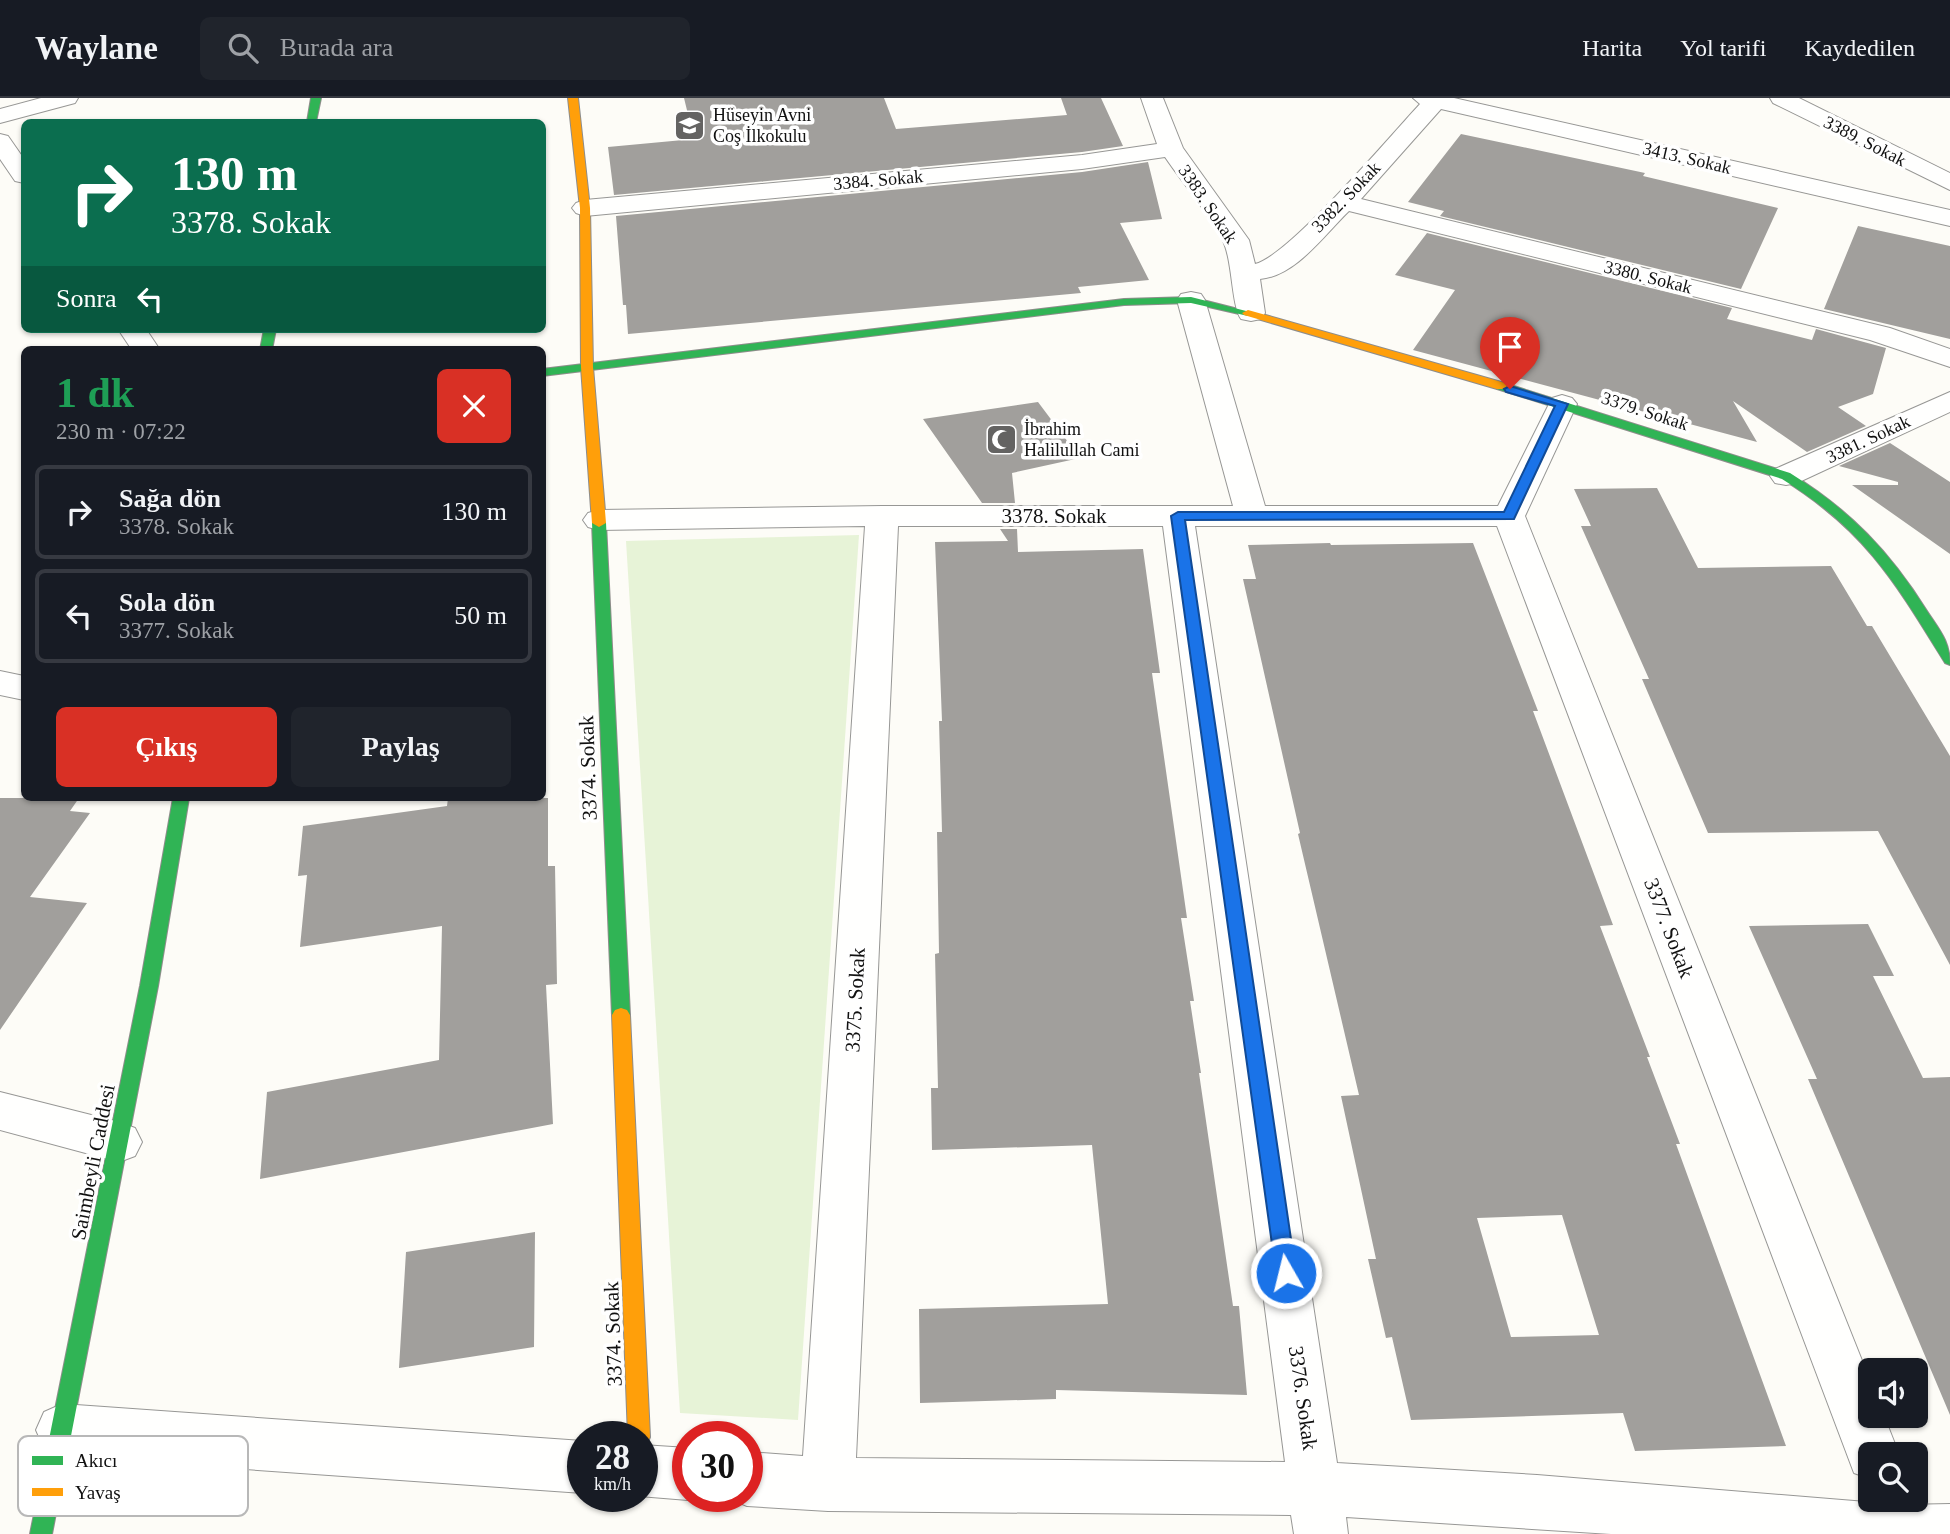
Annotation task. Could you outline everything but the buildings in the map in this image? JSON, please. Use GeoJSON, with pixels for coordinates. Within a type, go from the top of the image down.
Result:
{"type":"FeatureCollection","features":[{"type":"Feature","properties":{"kind":"street"},"geometry":{"type":"LineString","coordinates":[[0,116],[67,98]]}},
{"type":"Feature","properties":{"kind":"street"},"geometry":{"type":"LineString","coordinates":[[312,119],[316,98]]}},
{"type":"Feature","properties":{"kind":"street","name":"3374. Sokak"},"geometry":{"type":"LineString","coordinates":[[573,98],[585,208],[587,368],[599,520],[638,1421]]}},
{"type":"Feature","properties":{"kind":"street","name":"3383. Sokak"},"geometry":{"type":"LineString","coordinates":[[1152,98],[1171,149],[1236,240],[1249,290],[1251,313]]}},
{"type":"Feature","properties":{"kind":"street","name":"3389. Sokak"},"geometry":{"type":"LineString","coordinates":[[1781,98],[1950,183]]}},
{"type":"Feature","properties":{"kind":"street","name":"3382. Sokak"},"geometry":{"type":"LineString","coordinates":[[1244,273],[1265,271],[1281,263],[1344,202],[1430,99]]}},
{"type":"Feature","properties":{"kind":"street","name":"3413. Sokak"},"geometry":{"type":"LineString","coordinates":[[1430,99],[1950,218]]}},
{"type":"Feature","properties":{"kind":"street"},"geometry":{"type":"LineString","coordinates":[[0,142],[21,172]]}},
{"type":"Feature","properties":{"kind":"street","name":"3384. Sokak"},"geometry":{"type":"LineString","coordinates":[[585,208],[1068,163],[1171,149]]}},
{"type":"Feature","properties":{"kind":"street","name":"3380. Sokak"},"geometry":{"type":"LineString","coordinates":[[1344,202],[1880,334],[1950,358]]}},
{"type":"Feature","properties":{"kind":"street"},"geometry":{"type":"LineString","coordinates":[[1191,300],[1252,516]]}},
{"type":"Feature","properties":{"kind":"street","name":"3379. Sokak"},"geometry":{"type":"LineString","coordinates":[[546,373],[1124,302],[1191,300],[1251,313],[1562,404],[1786,476],[1831,502],[1880,550],[1895,568],[1950,660]]}},
{"type":"Feature","properties":{"kind":"street","name":"3381. Sokak"},"geometry":{"type":"LineString","coordinates":[[1786,476],[1950,401]]}},
{"type":"Feature","properties":{"kind":"street"},"geometry":{"type":"LineString","coordinates":[[1509,516],[1562,404]]}},
{"type":"Feature","properties":{"kind":"street","name":"3378. Sokak"},"geometry":{"type":"LineString","coordinates":[[599,520],[882,516],[1509,516]]}},
{"type":"Feature","properties":{"kind":"street","name":"3375. Sokak"},"geometry":{"type":"LineString","coordinates":[[828,1485],[882,516]]}},
{"type":"Feature","properties":{"kind":"street","name":"3376. Sokak"},"geometry":{"type":"LineString","coordinates":[[1178,516],[1319,1512]]}},
{"type":"Feature","properties":{"kind":"street","name":"3377. Sokak"},"geometry":{"type":"LineString","coordinates":[[1509,516],[1868,1442]]}},
{"type":"Feature","properties":{"kind":"street"},"geometry":{"type":"LineString","coordinates":[[0,683],[21,687]]}},
{"type":"Feature","properties":{"kind":"street","name":"Saimbeyli Caddesi"},"geometry":{"type":"LineString","coordinates":[[61,1436],[119,1142],[180,801]]}},
{"type":"Feature","properties":{"kind":"street"},"geometry":{"type":"LineString","coordinates":[[0,1111],[119,1142]]}},
{"type":"Feature","properties":{"kind":"street"},"geometry":{"type":"LineString","coordinates":[[62,1430],[146,1436]]}},
{"type":"Feature","properties":{"kind":"street"},"geometry":{"type":"LineString","coordinates":[[248,1443],[567,1466]]}},
{"type":"Feature","properties":{"kind":"street"},"geometry":{"type":"LineString","coordinates":[[763,1480],[1319,1512],[1484,1498],[1914,1521]]}},
{"type":"Feature","properties":{"kind":"street","name":"Saimbeyli Caddesi"},"geometry":{"type":"LineString","coordinates":[[41,1534],[45,1516]]}},
{"type":"Feature","properties":{"kind":"green space"},"geometry":{"type":"Polygon","coordinates":[[[859,535],[798,1420],[680,1413],[626,541],[859,535]]]}},
{"type":"Feature","properties":{"kind":"traffic: fast"},"geometry":{"type":"LineString","coordinates":[[312,119],[316,98]]}},
{"type":"Feature","properties":{"kind":"traffic: fast"},"geometry":{"type":"LineString","coordinates":[[546,373],[1124,302],[1191,300],[1248,313]]}},
{"type":"Feature","properties":{"kind":"traffic: fast"},"geometry":{"type":"LineString","coordinates":[[267,346],[269,333]]}},
{"type":"Feature","properties":{"kind":"traffic: fast"},"geometry":{"type":"LineString","coordinates":[[1501,386],[1786,476],[1840,513],[1862,534],[1899,579],[1950,660]]}},
{"type":"Feature","properties":{"kind":"traffic: fast"},"geometry":{"type":"LineString","coordinates":[[599,523],[621,1015]]}},
{"type":"Feature","properties":{"kind":"traffic: fast"},"geometry":{"type":"LineString","coordinates":[[60,1436],[149,986],[180,801]]}},
{"type":"Feature","properties":{"kind":"traffic: fast"},"geometry":{"type":"LineString","coordinates":[[41,1534],[45,1516]]}},
{"type":"Feature","properties":{"kind":"traffic: slow"},"geometry":{"type":"LineString","coordinates":[[573,98],[585,208],[587,367],[599,523]]}},
{"type":"Feature","properties":{"kind":"traffic: slow"},"geometry":{"type":"LineString","coordinates":[[1248,313],[1501,386]]}},
{"type":"Feature","properties":{"kind":"traffic: slow"},"geometry":{"type":"LineString","coordinates":[[621,1015],[638,1421]]}},
{"type":"Feature","properties":{"kind":"place","name":"Hüseyin Avni Coş İlkokulu"},"geometry":{"type":"Point","coordinates":[690,125]}},
{"type":"Feature","properties":{"kind":"place","name":"İbrahim Halilullah Cami"},"geometry":{"type":"Point","coordinates":[1001,439]}},
{"type":"Feature","properties":{"kind":"route"},"geometry":{"type":"LineString","coordinates":[[1286,1273],[1178,516],[1509,516],[1562,404],[1510,389]]}}]}
